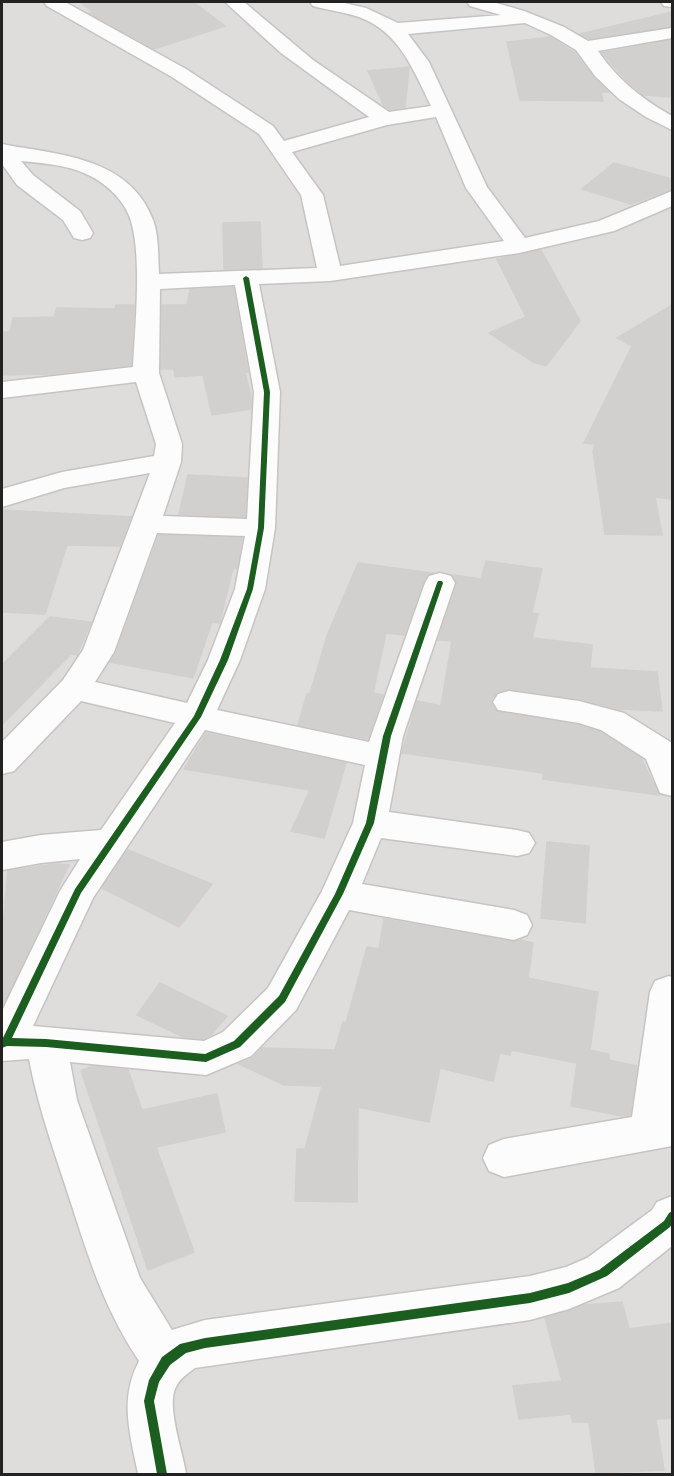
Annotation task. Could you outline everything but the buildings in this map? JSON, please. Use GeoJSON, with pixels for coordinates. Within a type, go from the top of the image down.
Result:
{"type":"FeatureCollection","features":[{"type":"Feature","properties":{"kind":"street"},"geometry":{"type":"LineString","coordinates":[[53,2],[179,73],[266,130],[312,195],[330,274]]}},
{"type":"Feature","properties":{"kind":"street"},"geometry":{"type":"LineString","coordinates":[[237,2],[257,24],[312,69],[385,119]]}},
{"type":"Feature","properties":{"kind":"street"},"geometry":{"type":"LineString","coordinates":[[319,2],[374,10],[395,29],[419,62],[477,188],[519,246]]}},
{"type":"Feature","properties":{"kind":"street"},"geometry":{"type":"LineString","coordinates":[[476,2],[530,19],[586,47],[602,72],[634,103],[672,124]]}},
{"type":"Feature","properties":{"kind":"street"},"geometry":{"type":"LineString","coordinates":[[395,29],[530,19]]}},
{"type":"Feature","properties":{"kind":"street"},"geometry":{"type":"LineString","coordinates":[[586,47],[672,33]]}},
{"type":"Feature","properties":{"kind":"street"},"geometry":{"type":"LineString","coordinates":[[279,149],[385,119],[443,110]]}},
{"type":"Feature","properties":{"kind":"street"},"geometry":{"type":"LineString","coordinates":[[3,151],[17,184],[72,216],[82,233]]}},
{"type":"Feature","properties":{"kind":"street"},"geometry":{"type":"LineString","coordinates":[[2,762],[74,688],[98,652],[146,524],[170,444],[146,373],[148,282],[146,242],[142,220],[132,201],[117,184],[91,168],[3,151]]}},
{"type":"Feature","properties":{"kind":"street"},"geometry":{"type":"LineString","coordinates":[[148,282],[330,274],[519,246],[606,226],[672,198]]}},
{"type":"Feature","properties":{"kind":"street"},"geometry":{"type":"LineString","coordinates":[[18,1043],[78,891],[197,717],[224,660],[250,589],[261,528],[267,392],[246,278]]}},
{"type":"Feature","properties":{"kind":"street"},"geometry":{"type":"LineString","coordinates":[[2,390],[146,373]]}},
{"type":"Feature","properties":{"kind":"street"},"geometry":{"type":"LineString","coordinates":[[2,498],[38,485],[93,472],[166,462]]}},
{"type":"Feature","properties":{"kind":"street"},"geometry":{"type":"LineString","coordinates":[[146,524],[261,528]]}},
{"type":"Feature","properties":{"kind":"street"},"geometry":{"type":"LineString","coordinates":[[18,1043],[206,1058],[237,1044],[282,999],[339,894],[370,823],[387,736],[440,583]]}},
{"type":"Feature","properties":{"kind":"street"},"geometry":{"type":"LineString","coordinates":[[74,688],[383,757]]}},
{"type":"Feature","properties":{"kind":"street"},"geometry":{"type":"LineString","coordinates":[[509,702],[579,712],[612,721],[660,752],[672,784]]}},
{"type":"Feature","properties":{"kind":"street"},"geometry":{"type":"LineString","coordinates":[[370,823],[518,843]]}},
{"type":"Feature","properties":{"kind":"street"},"geometry":{"type":"LineString","coordinates":[[2,856],[41,849],[111,843]]}},
{"type":"Feature","properties":{"kind":"street"},"geometry":{"type":"LineString","coordinates":[[339,894],[514,925]]}},
{"type":"Feature","properties":{"kind":"street"},"geometry":{"type":"LineString","coordinates":[[504,1158],[662,1129],[669,992]]}},
{"type":"Feature","properties":{"kind":"street"},"geometry":{"type":"LineString","coordinates":[[18,1043],[57,1101],[121,1288],[142,1326],[166,1361]]}},
{"type":"Feature","properties":{"kind":"street"},"geometry":{"type":"LineString","coordinates":[[162,1474],[149,1401],[154,1380],[166,1361],[184,1348],[205,1342],[530,1298],[569,1288],[603,1273],[667,1224],[672,1216]]}},
{"type":"Feature","properties":{"kind":"shaded area"},"geometry":{"type":"Polygon","coordinates":[[[2,2],[672,2],[672,1474],[2,1474],[2,2]]]}},
{"type":"Feature","properties":{"kind":"cycle path"},"geometry":{"type":"LineString","coordinates":[[2,1044],[6,1042],[78,891],[197,717],[224,660],[250,589],[261,528],[267,392],[246,278]]}},
{"type":"Feature","properties":{"kind":"cycle path"},"geometry":{"type":"LineString","coordinates":[[6,1042],[46,1043],[206,1058],[237,1044],[282,999],[339,894],[370,823],[387,736],[440,583]]}},
{"type":"Feature","properties":{"kind":"cycle path"},"geometry":{"type":"LineString","coordinates":[[162,1474],[149,1401],[154,1380],[166,1361],[184,1348],[205,1343],[530,1298],[569,1288],[603,1273],[667,1224],[672,1216]]}}]}
